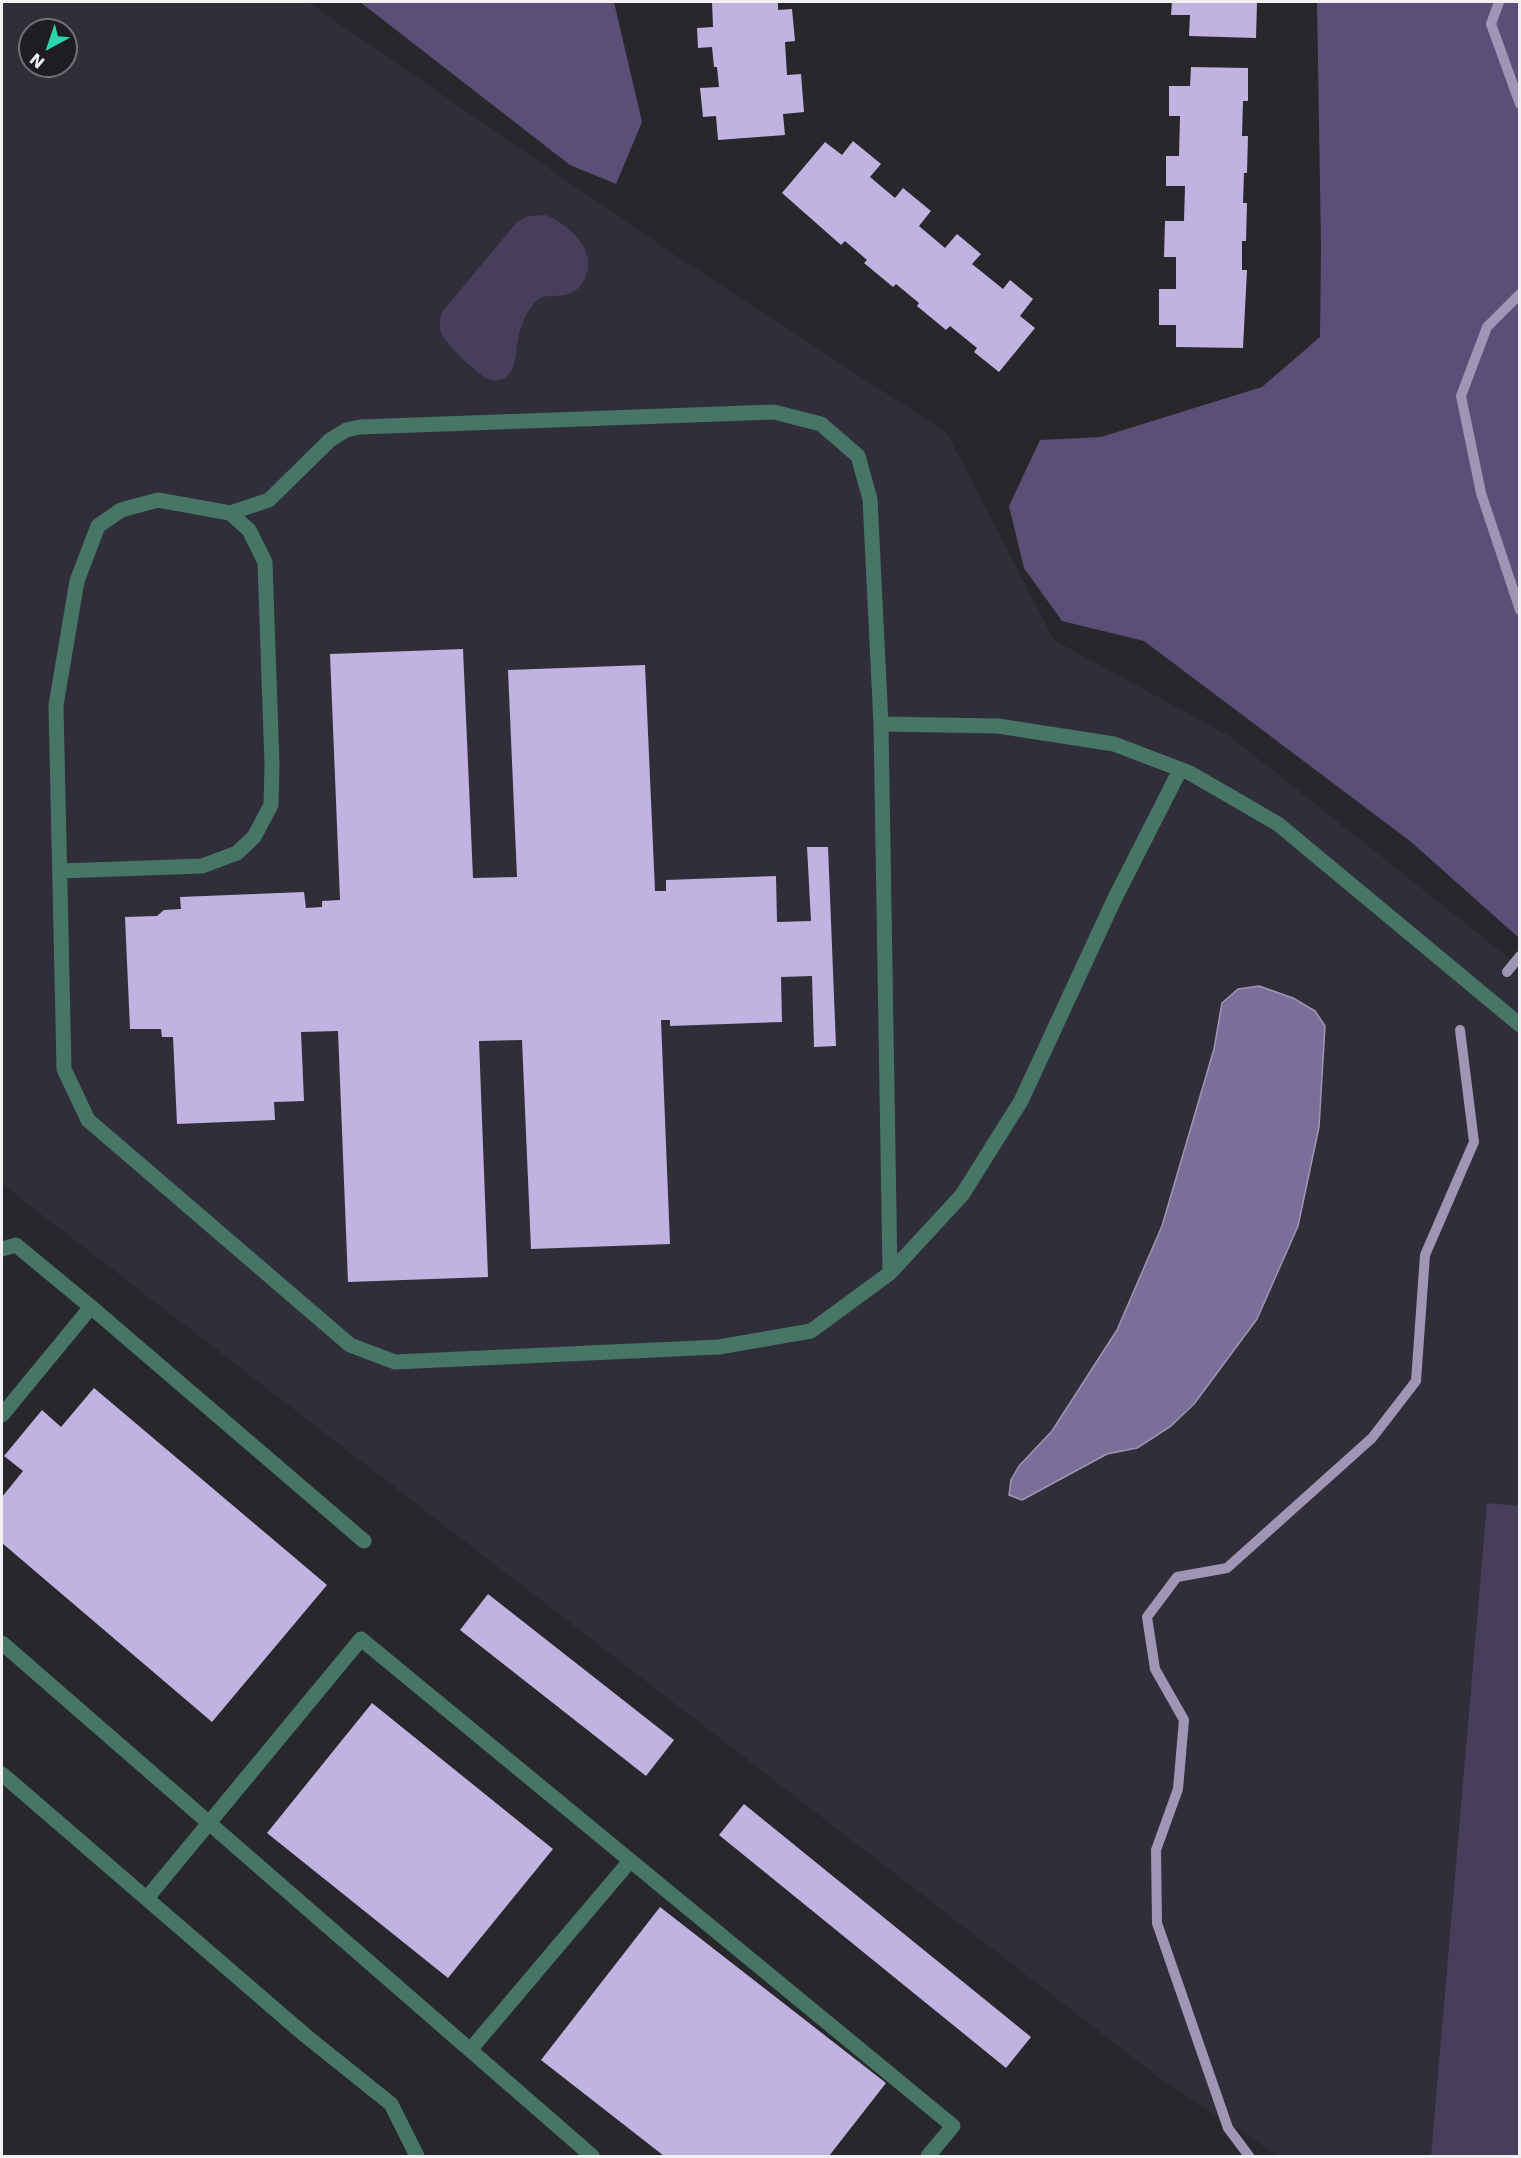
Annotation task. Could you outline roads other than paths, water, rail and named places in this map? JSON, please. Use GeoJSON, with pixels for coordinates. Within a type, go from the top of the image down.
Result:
{"type":"FeatureCollection","features":[{"type":"Feature","properties":{"kind":"lane"},"geometry":{"type":"LineString","coordinates":[[890,1273],[881,724],[870,499],[858,456],[821,424],[774,412],[360,427],[346,430],[330,440],[269,500],[230,513],[158,500],[121,510],[98,526],[76,581],[56,705],[64,1069],[88,1120],[350,1345],[395,1362],[718,1347],[811,1331],[890,1273],[963,1195],[1022,1101],[1114,900],[1180,770]]}},
{"type":"Feature","properties":{"kind":"lane"},"geometry":{"type":"LineString","coordinates":[[60,871],[202,866],[237,853],[254,837],[271,805],[272,765],[265,562],[249,530],[230,513]]}},
{"type":"Feature","properties":{"kind":"lane"},"geometry":{"type":"LineString","coordinates":[[881,724],[998,726],[1114,744],[1190,773],[1278,824],[1520,1025]]}},
{"type":"Feature","properties":{"kind":"lane"},"geometry":{"type":"LineString","coordinates":[[2,1249],[16,1245],[364,1541]]}},
{"type":"Feature","properties":{"kind":"lane"},"geometry":{"type":"LineString","coordinates":[[2,1415],[91,1307]]}},
{"type":"Feature","properties":{"kind":"lane"},"geometry":{"type":"LineString","coordinates":[[147,1898],[361,1639],[953,2127],[928,2157]]}},
{"type":"Feature","properties":{"kind":"lane"},"geometry":{"type":"LineString","coordinates":[[2,1643],[592,2157]]}},
{"type":"Feature","properties":{"kind":"lane"},"geometry":{"type":"LineString","coordinates":[[2,1774],[306,2036],[391,2104],[417,2157]]}},
{"type":"Feature","properties":{"kind":"lane"},"geometry":{"type":"LineString","coordinates":[[470,2050],[630,1861]]}},
{"type":"Feature","properties":{"kind":"waterway"},"geometry":{"type":"LineString","coordinates":[[1499,2],[1491,24],[1520,104]]}},
{"type":"Feature","properties":{"kind":"waterway"},"geometry":{"type":"LineString","coordinates":[[1520,294],[1487,327],[1461,396],[1481,493],[1520,610]]}},
{"type":"Feature","properties":{"kind":"waterway"},"geometry":{"type":"LineString","coordinates":[[1507,972],[1520,956]]}},
{"type":"Feature","properties":{"kind":"waterway"},"geometry":{"type":"LineString","coordinates":[[1249,2156],[1228,2128],[1157,1923],[1156,1850],[1178,1789],[1184,1720],[1155,1669],[1147,1617],[1177,1577],[1227,1568],[1372,1438],[1416,1381],[1425,1255],[1474,1142],[1460,1030]]}}]}
